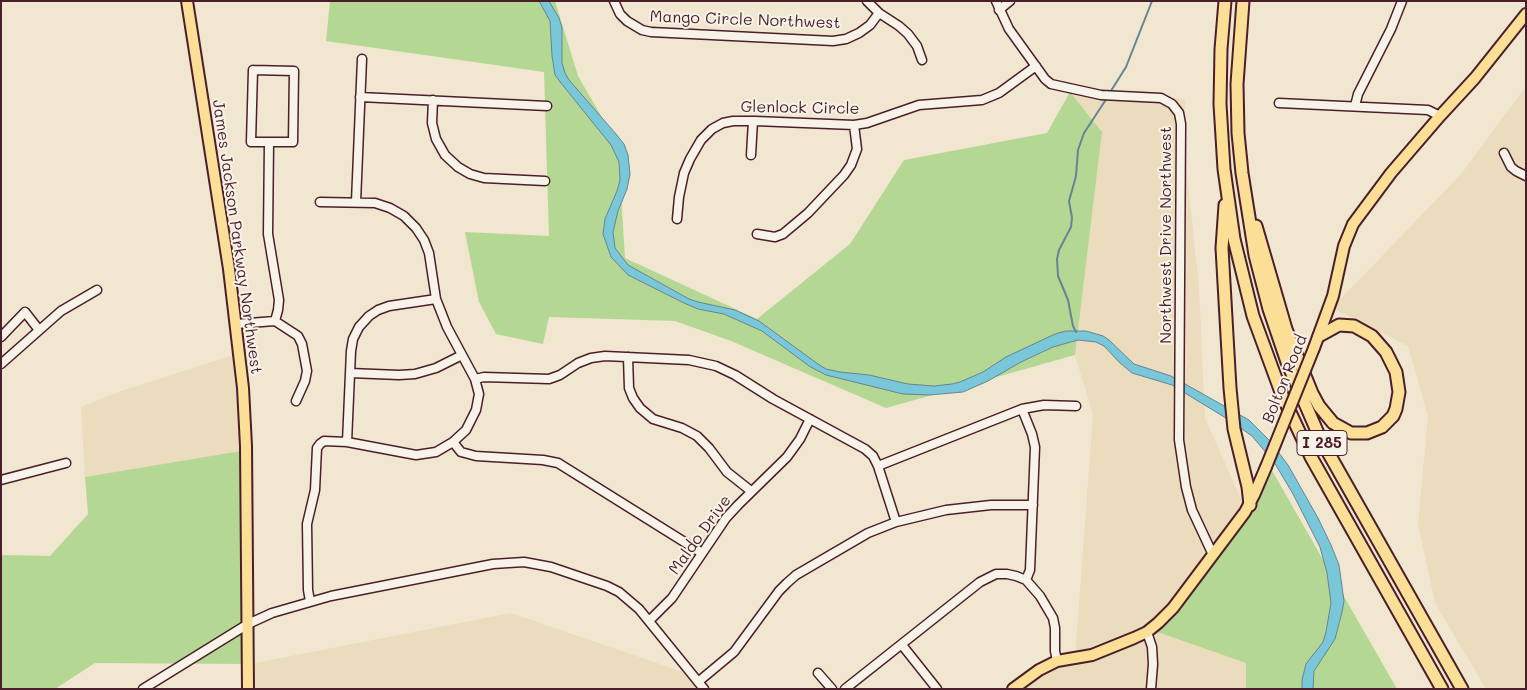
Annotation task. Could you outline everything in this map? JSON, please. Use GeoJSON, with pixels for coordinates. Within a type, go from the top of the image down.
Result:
{"type":"FeatureCollection","features":[{"type":"Feature","properties":{"kind":"highway","name":"I 285"},"geometry":{"type":"LineString","coordinates":[[1225,1],[1221,49],[1220,104],[1226,191],[1234,239],[1253,316],[1282,395],[1315,464],[1442,689]]}},
{"type":"Feature","properties":{"kind":"highway","name":"I 285"},"geometry":{"type":"LineString","coordinates":[[1243,1],[1237,84],[1238,133],[1242,173],[1249,224],[1260,280],[1277,336],[1302,400],[1320,438],[1462,689]]}},
{"type":"Feature","properties":{"kind":"highway"},"geometry":{"type":"LineString","coordinates":[[1242,173],[1286,329],[1319,406],[1333,423],[1351,433],[1367,433],[1382,427],[1393,416],[1399,392],[1396,372],[1386,352],[1372,336],[1354,326],[1339,325],[1318,336]]}},
{"type":"Feature","properties":{"kind":"highway"},"geometry":{"type":"LineString","coordinates":[[1226,191],[1222,248],[1230,388],[1234,429],[1248,487],[1250,505]]}},
{"type":"Feature","properties":{"kind":"main road","name":"James Jackson Parkway Northwest"},"geometry":{"type":"LineString","coordinates":[[187,1],[236,324],[243,388],[246,446],[248,689]]}},
{"type":"Feature","properties":{"kind":"main road","name":"Bolton Road"},"geometry":{"type":"LineString","coordinates":[[1013,689],[1039,670],[1057,661],[1092,655],[1147,632],[1173,608],[1250,505],[1314,348],[1333,296],[1344,246],[1354,224],[1391,173],[1475,78],[1526,14]]}},
{"type":"Feature","properties":{"kind":"street","name":"Mango Circle Northwest"},"geometry":{"type":"LineString","coordinates":[[614,1],[620,14],[627,21],[642,30],[651,32],[824,40],[846,39],[860,34],[879,13]]}},
{"type":"Feature","properties":{"kind":"street"},"geometry":{"type":"LineString","coordinates":[[867,1],[879,13],[908,34],[917,46],[922,60]]}},
{"type":"Feature","properties":{"kind":"street","name":"Northwest Drive Northwest"},"geometry":{"type":"LineString","coordinates":[[996,1],[1009,29],[1045,79],[1057,86],[1101,95],[1161,98],[1172,104],[1178,114],[1181,124],[1179,440],[1186,487],[1201,531],[1213,555]]}},
{"type":"Feature","properties":{"kind":"street"},"geometry":{"type":"LineString","coordinates":[[1000,10],[1010,1]]}},
{"type":"Feature","properties":{"kind":"street"},"geometry":{"type":"LineString","coordinates":[[1355,106],[1358,94],[1391,30],[1402,1]]}},
{"type":"Feature","properties":{"kind":"street"},"geometry":{"type":"LineString","coordinates":[[356,202],[362,59]]}},
{"type":"Feature","properties":{"kind":"street","name":"Glenlock Circle"},"geometry":{"type":"LineString","coordinates":[[677,219],[684,173],[701,140],[712,129],[723,123],[753,121],[854,125],[867,123],[919,105],[982,100],[999,93],[1036,66]]}},
{"type":"Feature","properties":{"kind":"street"},"geometry":{"type":"LineString","coordinates":[[253,70],[294,71],[292,142],[269,142],[251,142],[253,70]]}},
{"type":"Feature","properties":{"kind":"street"},"geometry":{"type":"LineString","coordinates":[[360,97],[547,106]]}},
{"type":"Feature","properties":{"kind":"street"},"geometry":{"type":"LineString","coordinates":[[433,100],[432,122],[436,139],[445,155],[458,167],[470,174],[484,178],[545,181]]}},
{"type":"Feature","properties":{"kind":"street"},"geometry":{"type":"LineString","coordinates":[[1279,103],[1428,110],[1440,116]]}},
{"type":"Feature","properties":{"kind":"street"},"geometry":{"type":"LineString","coordinates":[[751,154],[753,121]]}},
{"type":"Feature","properties":{"kind":"street"},"geometry":{"type":"LineString","coordinates":[[757,234],[775,237],[783,234],[808,213],[844,175],[851,165],[857,148],[854,125]]}},
{"type":"Feature","properties":{"kind":"street"},"geometry":{"type":"LineString","coordinates":[[269,142],[268,234],[279,300],[275,321]]}},
{"type":"Feature","properties":{"kind":"street"},"geometry":{"type":"LineString","coordinates":[[1504,153],[1511,167],[1516,172],[1526,176]]}},
{"type":"Feature","properties":{"kind":"street"},"geometry":{"type":"LineString","coordinates":[[310,601],[308,590],[307,524],[315,490],[317,448],[320,444],[324,442],[347,442],[416,455],[436,452],[454,442],[466,430],[476,410],[479,394],[475,379],[447,327],[436,299],[429,253],[424,240],[416,228],[404,216],[390,208],[356,202],[320,202]]}},
{"type":"Feature","properties":{"kind":"street"},"geometry":{"type":"LineString","coordinates":[[1,364],[62,311],[97,290]]}},
{"type":"Feature","properties":{"kind":"street"},"geometry":{"type":"LineString","coordinates":[[347,442],[353,339],[359,326],[378,310],[389,306],[436,299]]}},
{"type":"Feature","properties":{"kind":"street"},"geometry":{"type":"LineString","coordinates":[[1,337],[25,312],[40,330]]}},
{"type":"Feature","properties":{"kind":"street"},"geometry":{"type":"LineString","coordinates":[[236,324],[275,321],[298,336],[302,344],[307,371],[305,381],[296,401]]}},
{"type":"Feature","properties":{"kind":"street"},"geometry":{"type":"LineString","coordinates":[[350,373],[415,374],[436,368],[462,355]]}},
{"type":"Feature","properties":{"kind":"street"},"geometry":{"type":"LineString","coordinates":[[475,379],[484,377],[549,378],[560,375],[578,363],[591,358],[605,356],[689,360],[716,366],[865,449],[873,456],[878,466],[896,522]]}},
{"type":"Feature","properties":{"kind":"street"},"geometry":{"type":"LineString","coordinates":[[628,357],[629,388],[640,408],[653,419],[682,428],[697,436],[709,448],[727,472],[751,491]]}},
{"type":"Feature","properties":{"kind":"street"},"geometry":{"type":"LineString","coordinates":[[878,466],[1022,409],[1044,405],[1076,406]]}},
{"type":"Feature","properties":{"kind":"street"},"geometry":{"type":"LineString","coordinates":[[1022,409],[1035,447],[1030,570],[1026,580]]}},
{"type":"Feature","properties":{"kind":"street","name":"Maldo Drive"},"geometry":{"type":"LineString","coordinates":[[649,621],[672,598],[726,518],[787,457],[800,439],[810,419]]}},
{"type":"Feature","properties":{"kind":"street"},"geometry":{"type":"LineString","coordinates":[[454,442],[461,452],[476,456],[543,460],[558,464],[702,553]]}},
{"type":"Feature","properties":{"kind":"street"},"geometry":{"type":"LineString","coordinates":[[1,480],[66,463]]}},
{"type":"Feature","properties":{"kind":"street"},"geometry":{"type":"LineString","coordinates":[[698,682],[734,652],[779,591],[796,575],[868,533],[896,522],[968,506],[1033,505]]}},
{"type":"Feature","properties":{"kind":"street"},"geometry":{"type":"LineString","coordinates":[[143,689],[248,624],[272,613],[310,601],[493,564],[524,562],[551,567],[608,586],[630,601],[649,621],[704,689]]}},
{"type":"Feature","properties":{"kind":"street"},"geometry":{"type":"LineString","coordinates":[[845,689],[987,578],[996,574],[1016,576],[1026,580],[1040,596],[1053,618],[1057,661]]}},
{"type":"Feature","properties":{"kind":"street"},"geometry":{"type":"LineString","coordinates":[[1147,632],[1152,647],[1151,689]]}},
{"type":"Feature","properties":{"kind":"street"},"geometry":{"type":"LineString","coordinates":[[902,645],[937,689]]}},
{"type":"Feature","properties":{"kind":"street"},"geometry":{"type":"LineString","coordinates":[[818,673],[832,689]]}},
{"type":"Feature","properties":{"kind":"shaded area"},"geometry":{"type":"Polygon","coordinates":[[[1526,86],[1526,689],[1486,689],[1435,603],[1418,524],[1428,416],[1408,346],[1332,308],[1462,173],[1526,86]]]}},
{"type":"Feature","properties":{"kind":"shaded area"},"geometry":{"type":"Polygon","coordinates":[[[1070,92],[1185,99],[1184,145],[1199,287],[1205,418],[1248,515],[1246,689],[1016,689],[1075,657],[1093,415],[1075,355],[1102,132],[1070,92]]]}},
{"type":"Feature","properties":{"kind":"shaded area"},"geometry":{"type":"Polygon","coordinates":[[[243,352],[247,450],[85,477],[81,407],[124,390],[243,352]]]}},
{"type":"Feature","properties":{"kind":"shaded area"},"geometry":{"type":"Polygon","coordinates":[[[511,613],[683,672],[697,689],[250,689],[250,664],[511,613]]]}},
{"type":"Feature","properties":{"kind":"green space"},"geometry":{"type":"Polygon","coordinates":[[[330,1],[555,1],[578,76],[618,145],[625,258],[757,319],[850,244],[904,160],[1047,133],[1070,92],[1102,132],[1075,355],[886,408],[731,341],[675,321],[549,317],[543,344],[496,334],[479,302],[465,232],[549,236],[544,72],[326,41],[330,1]]]}},
{"type":"Feature","properties":{"kind":"green space"},"geometry":{"type":"Polygon","coordinates":[[[247,450],[250,664],[95,663],[55,689],[1,689],[1,555],[50,556],[88,514],[85,477],[247,450]]]}},
{"type":"Feature","properties":{"kind":"green space"},"geometry":{"type":"Polygon","coordinates":[[[1266,460],[1397,689],[1246,689],[1246,663],[1146,628],[1207,563],[1248,515],[1266,460]]]}},
{"type":"Feature","properties":{"kind":"water"},"geometry":{"type":"Polygon","coordinates":[[[539,1],[549,1],[559,18],[562,28],[562,63],[569,80],[624,144],[628,155],[630,174],[613,232],[615,248],[628,265],[689,299],[735,310],[759,321],[826,369],[869,375],[908,384],[934,386],[952,384],[983,372],[1006,357],[1055,334],[1066,331],[1086,331],[1103,336],[1109,340],[1134,364],[1171,376],[1249,420],[1270,441],[1288,465],[1318,518],[1339,565],[1344,601],[1342,612],[1335,639],[1314,671],[1313,689],[1302,689],[1302,680],[1306,664],[1323,642],[1326,632],[1331,603],[1327,573],[1320,547],[1293,494],[1274,462],[1252,436],[1172,385],[1132,373],[1104,346],[1096,342],[1078,340],[1053,347],[963,392],[929,395],[903,394],[826,375],[809,366],[762,331],[724,314],[698,309],[628,275],[611,257],[603,234],[605,219],[620,180],[619,162],[611,145],[555,75],[550,21],[539,1]]]}},
{"type":"Feature","properties":{"kind":"waterway"},"geometry":{"type":"LineString","coordinates":[[1109,94],[1126,67],[1152,1]]}},
{"type":"Feature","properties":{"kind":"waterway"},"geometry":{"type":"LineString","coordinates":[[1076,332],[1068,300],[1058,276],[1057,259],[1059,250],[1071,227],[1072,218],[1069,201],[1076,176],[1078,150],[1084,133],[1107,98]]}}]}
